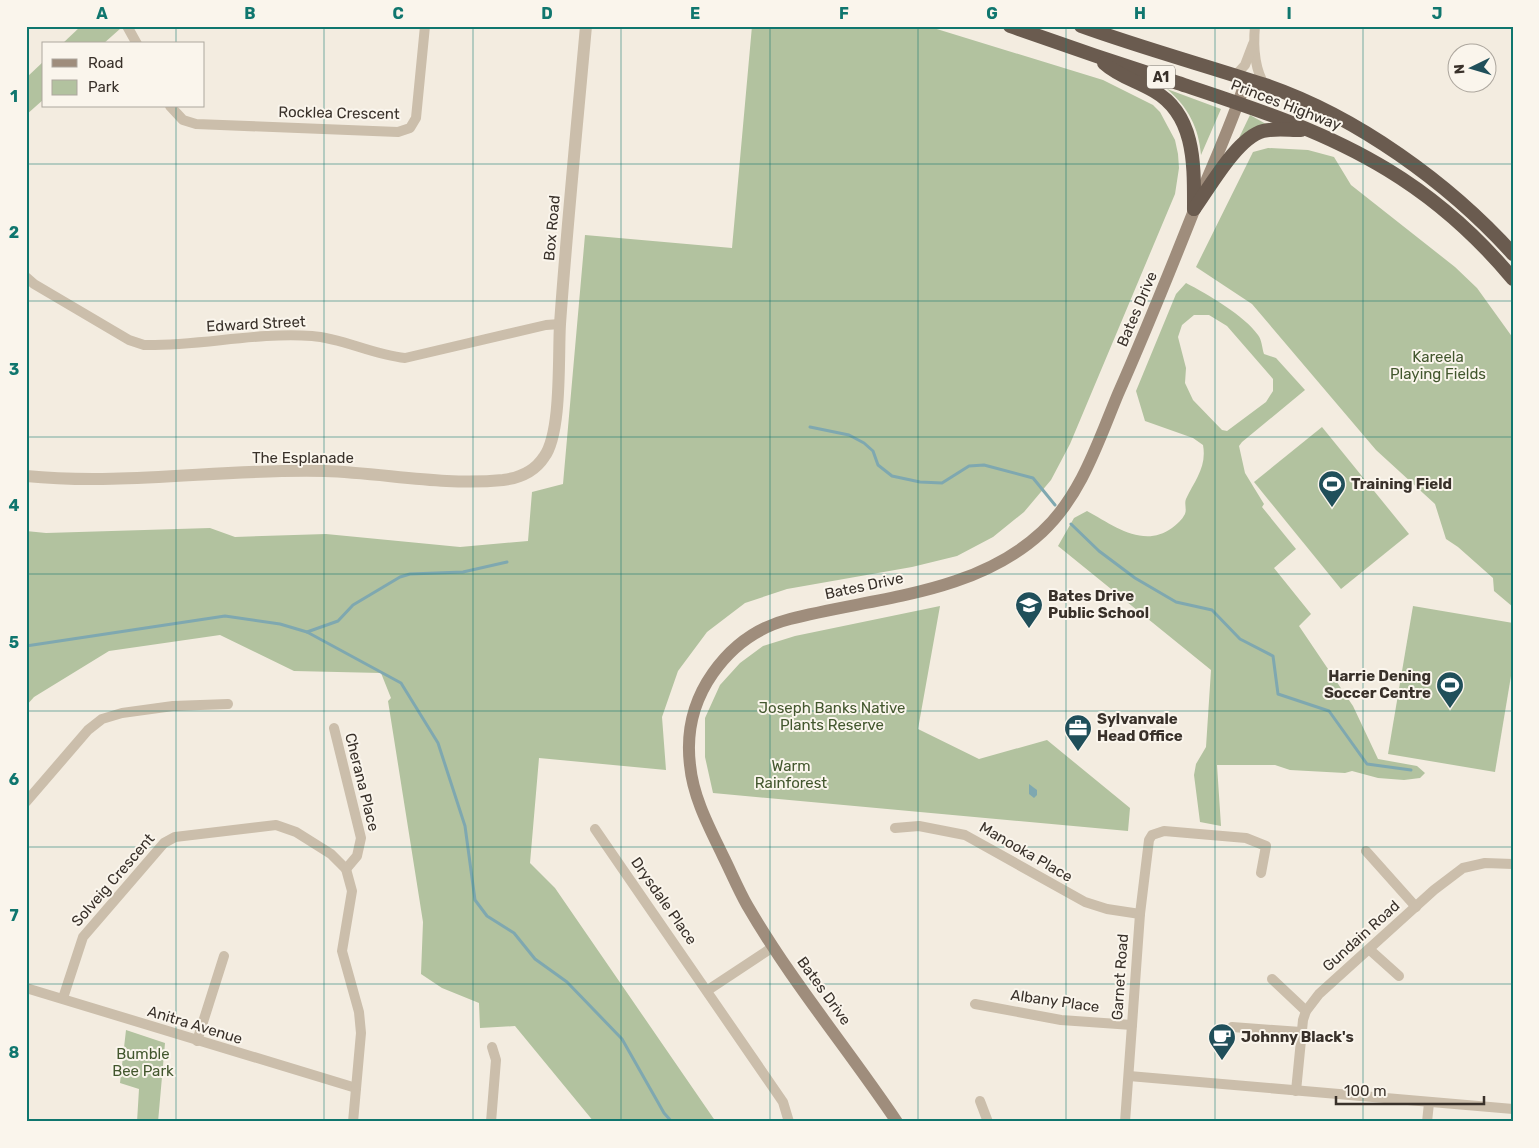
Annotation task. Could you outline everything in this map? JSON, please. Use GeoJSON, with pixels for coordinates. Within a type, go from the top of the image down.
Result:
{"type":"FeatureCollection","features":[{"type":"Feature","properties":{"kind":"highway","name":"Princes Highway"},"geometry":{"type":"LineString","coordinates":[[1010,26],[1239,103],[1312,130],[1372,160],[1406,182],[1467,231],[1513,279]]}},
{"type":"Feature","properties":{"kind":"highway","name":"Princes Highway"},"geometry":{"type":"LineString","coordinates":[[1081,26],[1265,86],[1312,106],[1361,131],[1412,164],[1464,206],[1513,254]]}},
{"type":"Feature","properties":{"kind":"highway"},"geometry":{"type":"LineString","coordinates":[[1098,57],[1114,72],[1157,92],[1173,107],[1181,119],[1192,153],[1194,209]]}},
{"type":"Feature","properties":{"kind":"highway"},"geometry":{"type":"LineString","coordinates":[[1194,209],[1235,153],[1249,138],[1270,130],[1312,130]]}},
{"type":"Feature","properties":{"kind":"main road","name":"Bates Drive"},"geometry":{"type":"LineString","coordinates":[[897,1122],[773,947],[742,894],[707,822],[695,789],[690,770],[692,717],[703,686],[734,648],[756,632],[786,620],[920,591],[963,579],[994,567],[1019,551],[1061,513],[1078,486],[1095,449],[1171,272],[1194,209],[1239,103],[1240,78]]}},
{"type":"Feature","properties":{"kind":"street"},"geometry":{"type":"LineString","coordinates":[[127,26],[136,42]]}},
{"type":"Feature","properties":{"kind":"street","name":"Rocklea Crescent"},"geometry":{"type":"LineString","coordinates":[[172,108],[183,120],[196,124],[398,132],[410,128],[416,118],[425,26]]}},
{"type":"Feature","properties":{"kind":"street","name":"Box Road"},"geometry":{"type":"LineString","coordinates":[[554,432],[560,324],[586,26]]}},
{"type":"Feature","properties":{"kind":"street"},"geometry":{"type":"LineString","coordinates":[[1240,78],[1253,44],[1255,26]]}},
{"type":"Feature","properties":{"kind":"street"},"geometry":{"type":"LineString","coordinates":[[1253,44],[1257,70],[1265,86]]}},
{"type":"Feature","properties":{"kind":"street","name":"Edward Street"},"geometry":{"type":"LineString","coordinates":[[26,276],[34,284],[120,335],[144,345],[288,335],[315,336],[388,356],[405,358],[546,325],[560,324]]}},
{"type":"Feature","properties":{"kind":"street","name":"The Esplanade"},"geometry":{"type":"LineString","coordinates":[[26,476],[54,479],[119,478],[326,471],[449,482],[506,480],[518,477],[536,467],[549,450],[554,432]]}},
{"type":"Feature","properties":{"kind":"street"},"geometry":{"type":"LineString","coordinates":[[26,802],[88,730],[102,719],[122,713],[173,706],[228,704]]}},
{"type":"Feature","properties":{"kind":"street","name":"Cherana Place"},"geometry":{"type":"LineString","coordinates":[[334,728],[361,838],[357,856],[346,869]]}},
{"type":"Feature","properties":{"kind":"street","name":"Solveig Crescent"},"geometry":{"type":"LineString","coordinates":[[63,998],[80,942],[87,931],[160,846],[170,839],[276,825],[296,832],[324,849],[336,857],[346,869]]}},
{"type":"Feature","properties":{"kind":"street","name":"Manooka Place"},"geometry":{"type":"LineString","coordinates":[[895,828],[919,826],[965,835],[1085,902],[1107,909],[1140,914]]}},
{"type":"Feature","properties":{"kind":"street","name":"Drysdale Place"},"geometry":{"type":"LineString","coordinates":[[596,829],[783,1102],[789,1122]]}},
{"type":"Feature","properties":{"kind":"street","name":"Garnet Road"},"geometry":{"type":"LineString","coordinates":[[1125,1122],[1140,914],[1148,846],[1152,835],[1158,832],[1170,831],[1246,838],[1266,846],[1261,873]]}},
{"type":"Feature","properties":{"kind":"street"},"geometry":{"type":"LineString","coordinates":[[1366,851],[1416,907]]}},
{"type":"Feature","properties":{"kind":"street","name":"Gundain Road"},"geometry":{"type":"LineString","coordinates":[[1296,1091],[1301,1032],[1306,1011],[1319,994],[1416,907],[1463,868],[1485,863],[1513,864]]}},
{"type":"Feature","properties":{"kind":"street"},"geometry":{"type":"LineString","coordinates":[[346,869],[352,890],[342,951],[358,1006],[361,1033],[353,1122]]}},
{"type":"Feature","properties":{"kind":"street"},"geometry":{"type":"LineString","coordinates":[[708,990],[773,947]]}},
{"type":"Feature","properties":{"kind":"street"},"geometry":{"type":"LineString","coordinates":[[1370,950],[1399,976]]}},
{"type":"Feature","properties":{"kind":"street"},"geometry":{"type":"LineString","coordinates":[[197,1041],[224,956]]}},
{"type":"Feature","properties":{"kind":"street"},"geometry":{"type":"LineString","coordinates":[[1272,979],[1306,1011]]}},
{"type":"Feature","properties":{"kind":"street","name":"Anitra Avenue"},"geometry":{"type":"LineString","coordinates":[[26,988],[356,1088]]}},
{"type":"Feature","properties":{"kind":"street","name":"Albany Place"},"geometry":{"type":"LineString","coordinates":[[975,1004],[1061,1020],[1132,1025]]}},
{"type":"Feature","properties":{"kind":"street"},"geometry":{"type":"LineString","coordinates":[[1232,1026],[1301,1032]]}},
{"type":"Feature","properties":{"kind":"street"},"geometry":{"type":"LineString","coordinates":[[491,1122],[496,1060],[492,1047]]}},
{"type":"Feature","properties":{"kind":"street"},"geometry":{"type":"LineString","coordinates":[[1129,1076],[1513,1109]]}},
{"type":"Feature","properties":{"kind":"street"},"geometry":{"type":"LineString","coordinates":[[980,1100],[988,1122]]}},
{"type":"Feature","properties":{"kind":"street"},"geometry":{"type":"LineString","coordinates":[[1428,1122],[1429,1103]]}},
{"type":"Feature","properties":{"kind":"green space"},"geometry":{"type":"Polygon","coordinates":[[[81,26],[119,26],[121,28],[105,42],[64,42],[81,26]]]}},
{"type":"Feature","properties":{"kind":"green space"},"geometry":{"type":"Polygon","coordinates":[[[752,26],[927,26],[1103,80],[1153,105],[1160,112],[1175,140],[1179,168],[1175,194],[1070,444],[1051,480],[1024,512],[993,537],[957,556],[912,567],[787,589],[745,603],[707,632],[678,671],[662,717],[666,770],[539,758],[530,863],[555,888],[716,1122],[594,1122],[515,1026],[480,1028],[479,1003],[442,988],[421,974],[423,922],[388,701],[391,698],[381,673],[294,671],[220,635],[109,651],[34,697],[26,706],[26,531],[46,533],[210,528],[235,537],[326,534],[460,547],[528,541],[532,492],[563,484],[585,235],[732,248],[752,26]]]}},
{"type":"Feature","properties":{"kind":"green space"},"geometry":{"type":"Polygon","coordinates":[[[42,63],[42,101],[26,115],[26,78],[42,63]]]}},
{"type":"Feature","properties":{"kind":"green space"},"geometry":{"type":"Polygon","coordinates":[[[1167,89],[1221,109],[1201,155],[1198,136],[1191,119],[1181,103],[1167,89]]]}},
{"type":"Feature","properties":{"kind":"green space"},"geometry":{"type":"Polygon","coordinates":[[[1250,115],[1266,124],[1238,140],[1250,115]]]}},
{"type":"Feature","properties":{"kind":"green space","name":"Kareela Playing Fields"},"geometry":{"type":"Polygon","coordinates":[[[1268,148],[1308,150],[1334,157],[1351,185],[1455,267],[1477,288],[1513,338],[1513,607],[1494,591],[1493,578],[1458,547],[1446,539],[1435,504],[1376,450],[1252,304],[1196,267],[1253,152],[1268,148]]]}},
{"type":"Feature","properties":{"kind":"green space"},"geometry":{"type":"Polygon","coordinates":[[[1186,283],[1235,313],[1258,335],[1264,354],[1276,358],[1305,390],[1239,446],[1245,473],[1264,504],[1262,507],[1296,549],[1274,568],[1311,614],[1299,626],[1353,706],[1378,759],[1417,766],[1425,773],[1420,778],[1404,780],[1378,778],[1352,771],[1345,773],[1290,770],[1275,765],[1217,765],[1221,826],[1200,822],[1194,775],[1196,764],[1206,747],[1211,670],[1058,546],[1074,518],[1087,511],[1128,533],[1139,536],[1161,534],[1172,528],[1185,514],[1186,499],[1202,467],[1203,445],[1193,438],[1145,421],[1136,391],[1176,294],[1186,283]],[[1194,315],[1182,325],[1178,337],[1186,368],[1185,383],[1193,400],[1222,430],[1227,431],[1266,402],[1273,391],[1273,379],[1227,326],[1209,315],[1194,315]]]}},
{"type":"Feature","properties":{"kind":"green space","name":"Training Field"},"geometry":{"type":"Polygon","coordinates":[[[1322,427],[1409,534],[1341,589],[1254,482],[1322,427]]]}},
{"type":"Feature","properties":{"kind":"green space","name":"Joseph Banks Native Plants Reserve"},"geometry":{"type":"Polygon","coordinates":[[[940,606],[918,729],[979,759],[1047,740],[1130,808],[1128,831],[713,793],[705,757],[705,718],[720,685],[740,663],[763,646],[795,636],[940,606]]]}},
{"type":"Feature","properties":{"kind":"green space","name":"Harrie Dening Soccer Centre"},"geometry":{"type":"Polygon","coordinates":[[[1413,606],[1513,623],[1513,664],[1495,772],[1388,754],[1413,606]]]}},
{"type":"Feature","properties":{"kind":"green space","name":"Bumble Bee Park"},"geometry":{"type":"Polygon","coordinates":[[[126,1030],[165,1043],[158,1122],[137,1122],[139,1089],[120,1083],[126,1030]]]}},
{"type":"Feature","properties":{"kind":"water"},"geometry":{"type":"Polygon","coordinates":[[[1029,784],[1037,790],[1037,795],[1034,798],[1029,794],[1029,784]]]}},
{"type":"Feature","properties":{"kind":"waterway"},"geometry":{"type":"LineString","coordinates":[[810,427],[849,435],[864,443],[873,451],[878,465],[892,476],[920,482],[942,483],[969,466],[984,465],[1033,478],[1055,505]]}},
{"type":"Feature","properties":{"kind":"waterway"},"geometry":{"type":"LineString","coordinates":[[1071,524],[1099,551],[1135,578],[1176,602],[1212,610],[1240,639],[1273,656],[1278,694],[1329,711],[1367,764],[1411,770]]}},
{"type":"Feature","properties":{"kind":"waterway"},"geometry":{"type":"LineString","coordinates":[[307,632],[338,621],[353,605],[400,577],[410,574],[463,572],[507,562]]}},
{"type":"Feature","properties":{"kind":"waterway"},"geometry":{"type":"LineString","coordinates":[[26,646],[225,616],[280,624],[307,632],[401,683],[438,743],[465,826],[475,900],[487,916],[514,933],[535,959],[567,982],[622,1039],[664,1113],[672,1122]]}},
{"type":"Feature","properties":{"kind":"place","name":"Training Field"},"geometry":{"type":"Point","coordinates":[1332,508]}},
{"type":"Feature","properties":{"kind":"place","name":"Bates Drive Public School"},"geometry":{"type":"Point","coordinates":[1029,629]}},
{"type":"Feature","properties":{"kind":"place","name":"Harrie Dening Soccer Centre"},"geometry":{"type":"Point","coordinates":[1450,709]}},
{"type":"Feature","properties":{"kind":"place","name":"Sylvanvale Head Office"},"geometry":{"type":"Point","coordinates":[1078,752]}},
{"type":"Feature","properties":{"kind":"place","name":"Johnny Black's"},"geometry":{"type":"Point","coordinates":[1222,1061]}},
{"type":"Feature","properties":{"kind":"park label","name":"Warm Rainforest"},"geometry":{"type":"Point","coordinates":[791,774]}}]}
